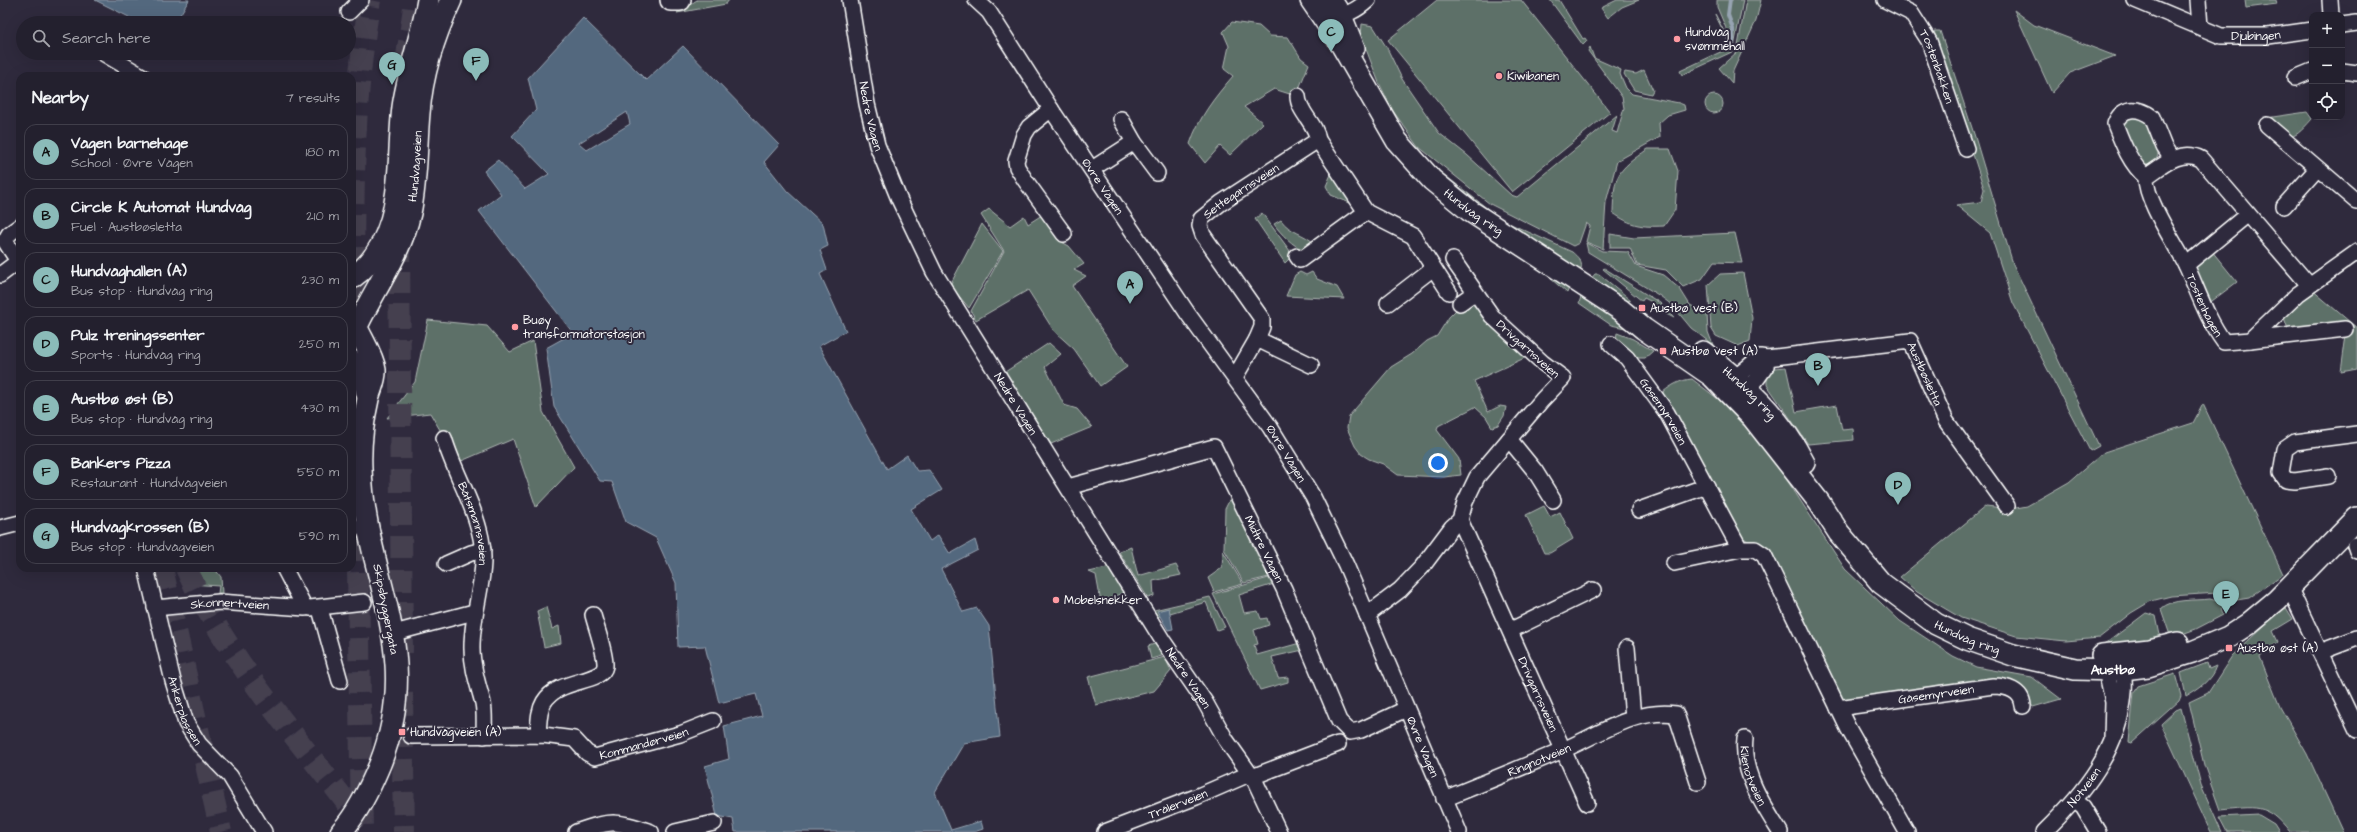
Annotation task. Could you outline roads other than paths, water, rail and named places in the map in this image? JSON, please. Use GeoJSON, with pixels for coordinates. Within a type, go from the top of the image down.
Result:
{"type":"FeatureCollection","features":[{"type":"Feature","properties":{"kind":"main road","name":"Hundvågveien"},"geometry":{"type":"LineString","coordinates":[[356,275],[363,271],[376,256],[392,220],[397,192],[404,107],[428,0]]}},
{"type":"Feature","properties":{"kind":"main road","name":"Hundvågveien"},"geometry":{"type":"LineString","coordinates":[[356,322],[396,254],[406,228],[415,178],[419,111],[423,86],[436,37],[451,0]]}},
{"type":"Feature","properties":{"kind":"main road"},"geometry":{"type":"LineString","coordinates":[[671,0],[680,0]]}},
{"type":"Feature","properties":{"kind":"main road","name":"Hundvåg ring"},"geometry":{"type":"LineString","coordinates":[[1329,5],[1341,44],[1397,141],[1432,180],[1470,211],[1621,310],[1648,320],[1686,340],[1783,430],[1802,459],[1819,502],[1838,533],[1867,570],[1910,606],[1936,624],[1967,639],[2055,666],[2075,669],[2114,664],[2148,666],[2170,660],[2228,637],[2268,608],[2357,518]]}},
{"type":"Feature","properties":{"kind":"main road","name":"Skipsbyggergata"},"geometry":{"type":"LineString","coordinates":[[345,831],[377,771],[392,724],[397,686],[394,633],[363,499],[361,452],[368,399],[375,374],[374,368],[356,326]]}},
{"type":"Feature","properties":{"kind":"main road","name":"Skipsbyggergata"},"geometry":{"type":"LineString","coordinates":[[356,366],[362,373],[368,399]]}},
{"type":"Feature","properties":{"kind":"street"},"geometry":{"type":"LineString","coordinates":[[349,12],[361,0]]}},
{"type":"Feature","properties":{"kind":"street","name":"Nedre Vågen"},"geometry":{"type":"LineString","coordinates":[[850,0],[852,23],[872,128],[884,166],[942,286],[1163,641],[1205,702],[1250,776],[1279,832]]}},
{"type":"Feature","properties":{"kind":"street","name":"Øvre Vågen"},"geometry":{"type":"LineString","coordinates":[[976,0],[989,12],[1051,109],[1188,314],[1235,377],[1270,428],[1318,507],[1346,565],[1459,832]]}},
{"type":"Feature","properties":{"kind":"street"},"geometry":{"type":"LineString","coordinates":[[1329,5],[1357,10],[1368,0]]}},
{"type":"Feature","properties":{"kind":"street","name":"Tostenbakken"},"geometry":{"type":"LineString","coordinates":[[1885,0],[1911,13],[1929,41],[1966,150]]}},
{"type":"Feature","properties":{"kind":"street","name":"Djubingen"},"geometry":{"type":"LineString","coordinates":[[2135,0],[2221,36],[2268,36],[2309,30]]}},
{"type":"Feature","properties":{"kind":"street"},"geometry":{"type":"LineString","coordinates":[[2198,0],[2200,27]]}},
{"type":"Feature","properties":{"kind":"street"},"geometry":{"type":"LineString","coordinates":[[2330,0],[2331,12]]}},
{"type":"Feature","properties":{"kind":"street"},"geometry":{"type":"LineString","coordinates":[[2345,25],[2357,23]]}},
{"type":"Feature","properties":{"kind":"street"},"geometry":{"type":"LineString","coordinates":[[115,60],[135,72]]}},
{"type":"Feature","properties":{"kind":"street"},"geometry":{"type":"LineString","coordinates":[[2345,71],[2357,72]]}},
{"type":"Feature","properties":{"kind":"street"},"geometry":{"type":"LineString","coordinates":[[2295,78],[2309,72]]}},
{"type":"Feature","properties":{"kind":"street"},"geometry":{"type":"LineString","coordinates":[[1298,96],[1300,104],[1317,131],[1318,140],[1366,212],[1413,236],[1432,269],[1449,292]]}},
{"type":"Feature","properties":{"kind":"street"},"geometry":{"type":"LineString","coordinates":[[1051,109],[1029,127],[1024,134],[1016,161],[1017,167],[1025,180],[1064,234]]}},
{"type":"Feature","properties":{"kind":"street","name":"Tostenhagen"},"geometry":{"type":"LineString","coordinates":[[2172,159],[2164,147],[2152,117],[2135,110],[2129,109],[2123,112],[2115,124],[2132,160],[2138,170],[2146,177],[2146,186],[2151,199],[2186,265],[2214,327],[2224,342],[2345,329]]}},
{"type":"Feature","properties":{"kind":"street"},"geometry":{"type":"LineString","coordinates":[[1121,119],[1134,142],[1157,174]]}},
{"type":"Feature","properties":{"kind":"street"},"geometry":{"type":"LineString","coordinates":[[2267,125],[2316,169],[2357,202]]}},
{"type":"Feature","properties":{"kind":"street","name":"Settegarnsveien"},"geometry":{"type":"LineString","coordinates":[[1235,377],[1257,339],[1262,327],[1262,319],[1203,235],[1200,226],[1200,219],[1216,206],[1318,140]]}},
{"type":"Feature","properties":{"kind":"street"},"geometry":{"type":"LineString","coordinates":[[1092,169],[1134,142]]}},
{"type":"Feature","properties":{"kind":"street"},"geometry":{"type":"LineString","coordinates":[[2146,177],[2172,159],[2190,156],[2201,159],[2309,285]]}},
{"type":"Feature","properties":{"kind":"street"},"geometry":{"type":"LineString","coordinates":[[2284,206],[2316,169]]}},
{"type":"Feature","properties":{"kind":"street"},"geometry":{"type":"LineString","coordinates":[[1297,256],[1300,260],[1366,212]]}},
{"type":"Feature","properties":{"kind":"street","name":"Tostenhagen"},"geometry":{"type":"LineString","coordinates":[[2186,265],[2248,214]]}},
{"type":"Feature","properties":{"kind":"street"},"geometry":{"type":"LineString","coordinates":[[16,229],[9,234],[5,241],[16,257]]}},
{"type":"Feature","properties":{"kind":"street"},"geometry":{"type":"LineString","coordinates":[[2250,340],[2266,323],[2309,285],[2354,258]]}},
{"type":"Feature","properties":{"kind":"street","name":"Drivgarnsveien"},"geometry":{"type":"LineString","coordinates":[[1367,615],[1412,580],[1452,527],[1460,520],[1471,488],[1509,439],[1563,378],[1503,327],[1474,293],[1452,260]]}},
{"type":"Feature","properties":{"kind":"street"},"geometry":{"type":"LineString","coordinates":[[0,275],[16,263]]}},
{"type":"Feature","properties":{"kind":"street"},"geometry":{"type":"LineString","coordinates":[[1388,303],[1432,269]]}},
{"type":"Feature","properties":{"kind":"street"},"geometry":{"type":"LineString","coordinates":[[1460,303],[1474,293]]}},
{"type":"Feature","properties":{"kind":"street"},"geometry":{"type":"LineString","coordinates":[[1257,339],[1311,365]]}},
{"type":"Feature","properties":{"kind":"street","name":"Austbøsletta"},"geometry":{"type":"LineString","coordinates":[[1738,387],[1766,366],[1767,358],[1910,341],[1946,421],[2007,506]]}},
{"type":"Feature","properties":{"kind":"street","name":"Gåsemyrveien"},"geometry":{"type":"LineString","coordinates":[[1611,344],[1627,358],[1667,413],[1740,549]]}},
{"type":"Feature","properties":{"kind":"street"},"geometry":{"type":"LineString","coordinates":[[2328,476],[2295,481],[2286,480],[2281,473],[2285,449],[2295,442],[2357,434]]}},
{"type":"Feature","properties":{"kind":"street","name":"Båtsmannsveien"},"geometry":{"type":"LineString","coordinates":[[444,438],[468,498],[479,531],[483,550],[480,587],[474,612],[472,662],[484,708],[484,736]]}},
{"type":"Feature","properties":{"kind":"street"},"geometry":{"type":"LineString","coordinates":[[1509,439],[1536,470],[1553,500]]}},
{"type":"Feature","properties":{"kind":"street","name":"Midtre Vågen"},"geometry":{"type":"LineString","coordinates":[[1068,487],[1214,447],[1276,571],[1328,698],[1344,728],[1350,732],[1361,730],[1406,709]]}},
{"type":"Feature","properties":{"kind":"street"},"geometry":{"type":"LineString","coordinates":[[1638,510],[1707,486]]}},
{"type":"Feature","properties":{"kind":"street","name":"Drivgarnsveien"},"geometry":{"type":"LineString","coordinates":[[1460,520],[1511,630],[1518,651],[1564,750],[1586,803]]}},
{"type":"Feature","properties":{"kind":"street"},"geometry":{"type":"LineString","coordinates":[[0,528],[16,524]]}},
{"type":"Feature","properties":{"kind":"street"},"geometry":{"type":"LineString","coordinates":[[1674,563],[1740,549],[1755,549],[1764,555],[1838,708],[1907,832]]}},
{"type":"Feature","properties":{"kind":"street"},"geometry":{"type":"LineString","coordinates":[[446,564],[471,553],[483,550]]}},
{"type":"Feature","properties":{"kind":"street","name":"Ankerplassen"},"geometry":{"type":"LineString","coordinates":[[147,572],[178,699],[191,734],[208,756],[230,776],[264,832]]}},
{"type":"Feature","properties":{"kind":"street"},"geometry":{"type":"LineString","coordinates":[[286,572],[305,608]]}},
{"type":"Feature","properties":{"kind":"street"},"geometry":{"type":"LineString","coordinates":[[2286,589],[2320,652],[2357,730]]}},
{"type":"Feature","properties":{"kind":"street"},"geometry":{"type":"LineString","coordinates":[[1511,630],[1593,590]]}},
{"type":"Feature","properties":{"kind":"street","name":"Skonnertveien"},"geometry":{"type":"LineString","coordinates":[[155,608],[219,602],[320,609],[364,602]]}},
{"type":"Feature","properties":{"kind":"street"},"geometry":{"type":"LineString","coordinates":[[320,609],[340,681]]}},
{"type":"Feature","properties":{"kind":"street"},"geometry":{"type":"LineString","coordinates":[[394,633],[474,612]]}},
{"type":"Feature","properties":{"kind":"street"},"geometry":{"type":"LineString","coordinates":[[538,735],[540,711],[549,694],[558,687],[597,676],[602,672],[605,662],[593,615]]}},
{"type":"Feature","properties":{"kind":"street"},"geometry":{"type":"LineString","coordinates":[[2320,652],[2357,638]]}},
{"type":"Feature","properties":{"kind":"street"},"geometry":{"type":"LineString","coordinates":[[1627,648],[1633,718]]}},
{"type":"Feature","properties":{"kind":"street","name":"Notveien"},"geometry":{"type":"LineString","coordinates":[[2044,832],[2075,801],[2105,758],[2112,737],[2114,664]]}},
{"type":"Feature","properties":{"kind":"street","name":"Gåsemyrveien"},"geometry":{"type":"LineString","coordinates":[[1838,708],[1993,686],[2004,686],[2014,690],[2023,701],[2024,706]]}},
{"type":"Feature","properties":{"kind":"street","name":"Ringnotveien"},"geometry":{"type":"LineString","coordinates":[[1444,799],[1564,750],[1633,718],[1664,712],[1676,714],[1698,782]]}},
{"type":"Feature","properties":{"kind":"street","name":"Kommandørveien"},"geometry":{"type":"LineString","coordinates":[[411,736],[538,735],[574,739],[587,753],[595,757],[680,734],[714,721]]}},
{"type":"Feature","properties":{"kind":"street","name":"Kilenotveien"},"geometry":{"type":"LineString","coordinates":[[1745,739],[1744,749],[1748,768],[1764,807],[1780,832]]}},
{"type":"Feature","properties":{"kind":"street"},"geometry":{"type":"LineString","coordinates":[[1250,776],[1338,744]]}},
{"type":"Feature","properties":{"kind":"street","name":"Trålerveien"},"geometry":{"type":"LineString","coordinates":[[1105,832],[1250,776]]}},
{"type":"Feature","properties":{"kind":"street"},"geometry":{"type":"LineString","coordinates":[[2075,801],[2083,807],[2098,832]]}},
{"type":"Feature","properties":{"kind":"street"},"geometry":{"type":"LineString","coordinates":[[576,832],[607,822],[622,823],[651,832]]}},
{"type":"Feature","properties":{"kind":"street"},"geometry":{"type":"LineString","coordinates":[[675,832],[714,823]]}},
{"type":"Feature","properties":{"kind":"water"},"geometry":{"type":"Polygon","coordinates":[[[95,0],[189,0],[179,16],[127,16],[95,0]]]}},
{"type":"Feature","properties":{"kind":"water"},"geometry":{"type":"Polygon","coordinates":[[[583,18],[646,80],[683,46],[779,145],[764,162],[787,191],[823,224],[828,246],[820,250],[827,270],[820,274],[846,331],[819,346],[887,469],[907,455],[917,471],[929,470],[942,490],[911,509],[930,541],[938,535],[950,554],[975,540],[978,550],[941,569],[963,612],[977,608],[989,626],[1000,737],[964,743],[935,792],[951,830],[981,821],[983,829],[974,832],[735,832],[733,819],[717,816],[705,766],[729,759],[724,726],[762,716],[756,694],[719,703],[705,646],[678,647],[676,583],[656,538],[626,522],[612,482],[600,481],[554,407],[546,348],[573,333],[479,211],[501,194],[484,171],[498,160],[525,189],[549,174],[512,136],[536,110],[528,78],[583,18]],[[627,112],[579,143],[587,150],[630,124],[627,112]]]}},
{"type":"Feature","properties":{"kind":"water"},"geometry":{"type":"Polygon","coordinates":[[[1169,608],[1173,629],[1168,630],[1157,611],[1169,608]]]}},
{"type":"Feature","properties":{"kind":"waterway"},"geometry":{"type":"LineString","coordinates":[[1730,0],[1728,15],[1733,29],[1733,43]]}},
{"type":"Feature","properties":{"kind":"tunnel"},"geometry":{"type":"LineString","coordinates":[[356,125],[362,54],[370,0]]}},
{"type":"Feature","properties":{"kind":"tunnel"},"geometry":{"type":"LineString","coordinates":[[406,63],[415,0]]}},
{"type":"Feature","properties":{"kind":"tunnel"},"geometry":{"type":"LineString","coordinates":[[399,239],[402,653]]}},
{"type":"Feature","properties":{"kind":"tunnel"},"geometry":{"type":"LineString","coordinates":[[356,380],[357,434]]}},
{"type":"Feature","properties":{"kind":"tunnel"},"geometry":{"type":"LineString","coordinates":[[357,506],[362,832]]}},
{"type":"Feature","properties":{"kind":"tunnel"},"geometry":{"type":"LineString","coordinates":[[163,572],[221,832]]}},
{"type":"Feature","properties":{"kind":"tunnel"},"geometry":{"type":"LineString","coordinates":[[188,572],[203,603],[223,637],[245,669],[291,732],[364,825]]}},
{"type":"Feature","properties":{"kind":"tunnel"},"geometry":{"type":"LineString","coordinates":[[402,693],[404,832]]}},
{"type":"Feature","properties":{"kind":"place","name":"Hundvåg svømmehall"},"geometry":{"type":"Point","coordinates":[1677,39]}},
{"type":"Feature","properties":{"kind":"place","name":"Hundvåghallen (A)"},"geometry":{"type":"Point","coordinates":[1331,52]}},
{"type":"Feature","properties":{"kind":"place","name":"Kiwibanen"},"geometry":{"type":"Point","coordinates":[1499,76]}},
{"type":"Feature","properties":{"kind":"place","name":"Bankers Pizza"},"geometry":{"type":"Point","coordinates":[476,81]}},
{"type":"Feature","properties":{"kind":"place","name":"Hundvågkrossen (B)"},"geometry":{"type":"Point","coordinates":[392,85]}},
{"type":"Feature","properties":{"kind":"place","name":"Vågen barnehage"},"geometry":{"type":"Point","coordinates":[1130,304]}},
{"type":"Feature","properties":{"kind":"place","name":"Austbø vest (B)"},"geometry":{"type":"Point","coordinates":[1642,308]}},
{"type":"Feature","properties":{"kind":"place","name":"Buøy transformatorstasjon"},"geometry":{"type":"Point","coordinates":[515,327]}},
{"type":"Feature","properties":{"kind":"place","name":"Austbø vest (A)"},"geometry":{"type":"Point","coordinates":[1663,351]}},
{"type":"Feature","properties":{"kind":"place","name":"Circle K Automat Hundvåg"},"geometry":{"type":"Point","coordinates":[1818,386]}},
{"type":"Feature","properties":{"kind":"place","name":"Pulz treningssenter"},"geometry":{"type":"Point","coordinates":[1898,505]}},
{"type":"Feature","properties":{"kind":"place","name":"Mobelsnekker"},"geometry":{"type":"Point","coordinates":[1056,600]}},
{"type":"Feature","properties":{"kind":"place","name":"Austbø øst (B)"},"geometry":{"type":"Point","coordinates":[2226,614]}},
{"type":"Feature","properties":{"kind":"place","name":"Austbø øst (A)"},"geometry":{"type":"Point","coordinates":[2229,648]}},
{"type":"Feature","properties":{"kind":"place","name":"Hundvågveien (A)"},"geometry":{"type":"Point","coordinates":[402,732]}},
{"type":"Feature","properties":{"kind":"district","name":"Austbø"},"geometry":{"type":"Point","coordinates":[2113,669]}}]}
